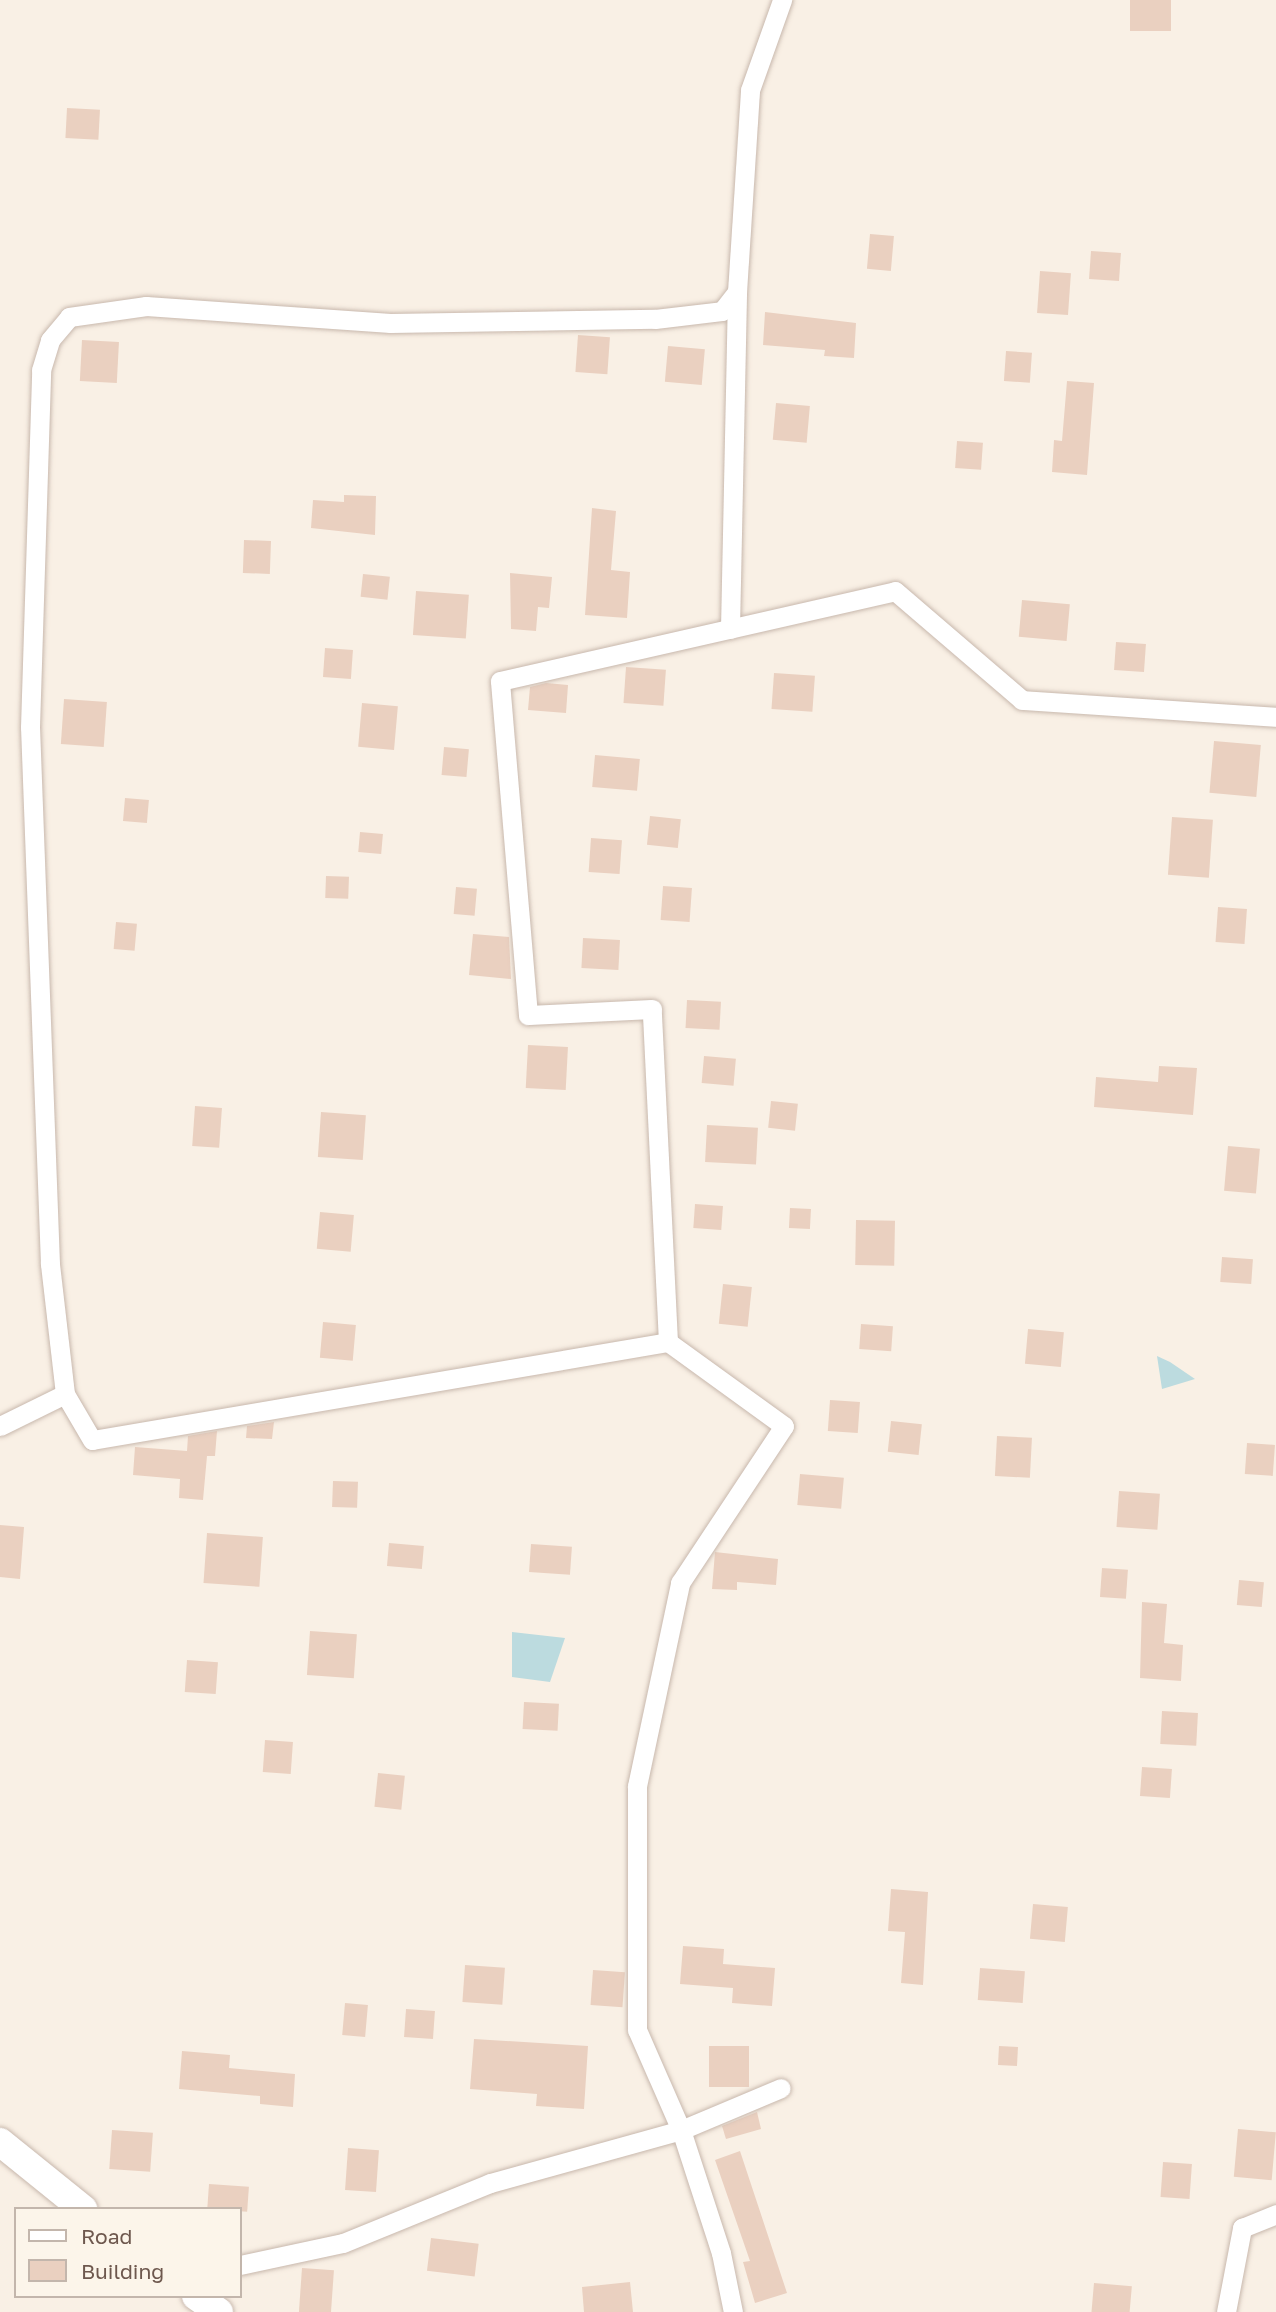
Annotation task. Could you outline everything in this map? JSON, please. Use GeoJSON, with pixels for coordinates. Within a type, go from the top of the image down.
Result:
{"type":"FeatureCollection","features":[{"type":"Feature","properties":{"kind":"main road"},"geometry":{"type":"LineString","coordinates":[[0,2142],[81,2207]]}},
{"type":"Feature","properties":{"kind":"main road"},"geometry":{"type":"LineString","coordinates":[[199,2298],[219,2312]]}},
{"type":"Feature","properties":{"kind":"street"},"geometry":{"type":"LineString","coordinates":[[730,629],[737,292],[750,90],[782,0]]}},
{"type":"Feature","properties":{"kind":"street"},"geometry":{"type":"LineString","coordinates":[[733,2312],[721,2253],[681,2130],[637,2030],[637,1786],[680,1583],[784,1426],[668,1342],[92,1440],[65,1394],[50,1264],[42,1126],[30,727],[41,370],[50,340],[69,317],[146,306],[390,323],[655,319],[722,312],[737,292]]}},
{"type":"Feature","properties":{"kind":"street"},"geometry":{"type":"LineString","coordinates":[[668,1342],[652,1009],[528,1015],[500,681],[895,591],[1022,700],[1276,717]]}},
{"type":"Feature","properties":{"kind":"street"},"geometry":{"type":"LineString","coordinates":[[0,1426],[65,1394]]}},
{"type":"Feature","properties":{"kind":"street"},"geometry":{"type":"LineString","coordinates":[[242,2265],[343,2243],[490,2183],[681,2130],[781,2088]]}},
{"type":"Feature","properties":{"kind":"street"},"geometry":{"type":"LineString","coordinates":[[1226,2312],[1242,2228],[1276,2214]]}},
{"type":"Feature","properties":{"kind":"water"},"geometry":{"type":"Polygon","coordinates":[[[1157,1356],[1170,1362],[1195,1379],[1162,1389],[1157,1356]]]}},
{"type":"Feature","properties":{"kind":"water"},"geometry":{"type":"Polygon","coordinates":[[[512,1632],[565,1638],[550,1682],[512,1677],[512,1632]]]}},
{"type":"Feature","properties":{"kind":"building"},"geometry":{"type":"Polygon","coordinates":[[[1130,0],[1171,0],[1171,31],[1130,31],[1130,0]]]}},
{"type":"Feature","properties":{"kind":"building"},"geometry":{"type":"Polygon","coordinates":[[[67,108],[100,110],[98,140],[65,138],[67,108]]]}},
{"type":"Feature","properties":{"kind":"building"},"geometry":{"type":"Polygon","coordinates":[[[870,234],[894,236],[891,271],[867,269],[870,234]]]}},
{"type":"Feature","properties":{"kind":"building"},"geometry":{"type":"Polygon","coordinates":[[[1091,251],[1121,253],[1119,281],[1089,279],[1091,251]]]}},
{"type":"Feature","properties":{"kind":"building"},"geometry":{"type":"Polygon","coordinates":[[[1040,271],[1071,273],[1068,315],[1037,313],[1040,271]]]}},
{"type":"Feature","properties":{"kind":"building"},"geometry":{"type":"Polygon","coordinates":[[[765,312],[856,323],[854,358],[824,356],[825,350],[763,345],[765,312]]]}},
{"type":"Feature","properties":{"kind":"building"},"geometry":{"type":"Polygon","coordinates":[[[578,335],[610,337],[607,374],[575,372],[578,335]]]}},
{"type":"Feature","properties":{"kind":"building"},"geometry":{"type":"Polygon","coordinates":[[[82,340],[119,342],[117,383],[80,381],[82,340]]]}},
{"type":"Feature","properties":{"kind":"building"},"geometry":{"type":"Polygon","coordinates":[[[668,346],[705,349],[702,385],[665,382],[668,346]]]}},
{"type":"Feature","properties":{"kind":"building"},"geometry":{"type":"Polygon","coordinates":[[[1006,351],[1032,353],[1030,383],[1004,381],[1006,351]]]}},
{"type":"Feature","properties":{"kind":"building"},"geometry":{"type":"Polygon","coordinates":[[[1067,381],[1094,383],[1087,475],[1052,472],[1054,440],[1062,441],[1067,381]]]}},
{"type":"Feature","properties":{"kind":"building"},"geometry":{"type":"Polygon","coordinates":[[[776,403],[810,406],[807,443],[773,440],[776,403]]]}},
{"type":"Feature","properties":{"kind":"building"},"geometry":{"type":"Polygon","coordinates":[[[957,441],[983,443],[981,470],[955,468],[957,441]]]}},
{"type":"Feature","properties":{"kind":"building"},"geometry":{"type":"Polygon","coordinates":[[[344,495],[376,496],[375,535],[311,528],[313,500],[344,502],[344,495]]]}},
{"type":"Feature","properties":{"kind":"building"},"geometry":{"type":"Polygon","coordinates":[[[592,508],[616,511],[611,570],[630,572],[627,618],[585,615],[592,508]]]}},
{"type":"Feature","properties":{"kind":"building"},"geometry":{"type":"Polygon","coordinates":[[[244,540],[271,541],[270,574],[243,573],[244,540]]]}},
{"type":"Feature","properties":{"kind":"building"},"geometry":{"type":"Polygon","coordinates":[[[510,573],[552,577],[549,608],[538,607],[536,631],[511,629],[510,573]]]}},
{"type":"Feature","properties":{"kind":"building"},"geometry":{"type":"Polygon","coordinates":[[[363,574],[390,577],[387,600],[361,597],[363,574]]]}},
{"type":"Feature","properties":{"kind":"building"},"geometry":{"type":"Polygon","coordinates":[[[416,591],[469,595],[466,639],[413,635],[416,591]]]}},
{"type":"Feature","properties":{"kind":"building"},"geometry":{"type":"Polygon","coordinates":[[[1022,600],[1070,604],[1067,641],[1019,637],[1022,600]]]}},
{"type":"Feature","properties":{"kind":"building"},"geometry":{"type":"Polygon","coordinates":[[[1116,642],[1146,644],[1144,672],[1114,670],[1116,642]]]}},
{"type":"Feature","properties":{"kind":"building"},"geometry":{"type":"Polygon","coordinates":[[[325,648],[353,650],[351,679],[323,677],[325,648]]]}},
{"type":"Feature","properties":{"kind":"building"},"geometry":{"type":"Polygon","coordinates":[[[626,667],[666,670],[663,706],[623,703],[626,667]]]}},
{"type":"Feature","properties":{"kind":"building"},"geometry":{"type":"Polygon","coordinates":[[[774,673],[815,676],[812,712],[771,709],[774,673]]]}},
{"type":"Feature","properties":{"kind":"building"},"geometry":{"type":"Polygon","coordinates":[[[546,683],[568,685],[566,713],[528,710],[530,687],[546,683]]]}},
{"type":"Feature","properties":{"kind":"building"},"geometry":{"type":"Polygon","coordinates":[[[64,699],[107,702],[104,747],[61,744],[64,699]]]}},
{"type":"Feature","properties":{"kind":"building"},"geometry":{"type":"Polygon","coordinates":[[[362,703],[398,706],[394,750],[358,747],[362,703]]]}},
{"type":"Feature","properties":{"kind":"building"},"geometry":{"type":"Polygon","coordinates":[[[1214,741],[1261,745],[1256,797],[1209,793],[1214,741]]]}},
{"type":"Feature","properties":{"kind":"building"},"geometry":{"type":"Polygon","coordinates":[[[444,747],[469,749],[466,777],[442,775],[444,747]]]}},
{"type":"Feature","properties":{"kind":"building"},"geometry":{"type":"Polygon","coordinates":[[[595,755],[640,759],[637,791],[592,787],[595,755]]]}},
{"type":"Feature","properties":{"kind":"building"},"geometry":{"type":"Polygon","coordinates":[[[125,798],[149,800],[147,823],[123,821],[125,798]]]}},
{"type":"Feature","properties":{"kind":"building"},"geometry":{"type":"Polygon","coordinates":[[[650,816],[681,819],[678,848],[647,845],[650,816]]]}},
{"type":"Feature","properties":{"kind":"building"},"geometry":{"type":"Polygon","coordinates":[[[1172,817],[1213,820],[1209,878],[1168,875],[1172,817]]]}},
{"type":"Feature","properties":{"kind":"building"},"geometry":{"type":"Polygon","coordinates":[[[360,832],[383,834],[381,854],[358,852],[360,832]]]}},
{"type":"Feature","properties":{"kind":"building"},"geometry":{"type":"Polygon","coordinates":[[[591,838],[622,840],[620,874],[589,872],[591,838]]]}},
{"type":"Feature","properties":{"kind":"building"},"geometry":{"type":"Polygon","coordinates":[[[326,876],[349,877],[348,899],[325,898],[326,876]]]}},
{"type":"Feature","properties":{"kind":"building"},"geometry":{"type":"Polygon","coordinates":[[[663,886],[692,888],[690,922],[661,920],[663,886]]]}},
{"type":"Feature","properties":{"kind":"building"},"geometry":{"type":"Polygon","coordinates":[[[456,887],[477,889],[475,916],[454,914],[456,887]]]}},
{"type":"Feature","properties":{"kind":"building"},"geometry":{"type":"Polygon","coordinates":[[[1218,907],[1247,909],[1244,944],[1216,942],[1218,907]]]}},
{"type":"Feature","properties":{"kind":"building"},"geometry":{"type":"Polygon","coordinates":[[[116,922],[137,924],[135,951],[114,949],[116,922]]]}},
{"type":"Feature","properties":{"kind":"building"},"geometry":{"type":"Polygon","coordinates":[[[473,934],[509,937],[511,979],[469,975],[473,934]]]}},
{"type":"Feature","properties":{"kind":"building"},"geometry":{"type":"Polygon","coordinates":[[[583,938],[620,940],[618,970],[581,968],[583,938]]]}},
{"type":"Feature","properties":{"kind":"building"},"geometry":{"type":"Polygon","coordinates":[[[687,1000],[721,1002],[719,1030],[686,1028],[687,1000]]]}},
{"type":"Feature","properties":{"kind":"building"},"geometry":{"type":"Polygon","coordinates":[[[528,1045],[568,1047],[566,1090],[526,1088],[528,1045]]]}},
{"type":"Feature","properties":{"kind":"building"},"geometry":{"type":"Polygon","coordinates":[[[704,1056],[736,1059],[734,1086],[702,1083],[704,1056]]]}},
{"type":"Feature","properties":{"kind":"building"},"geometry":{"type":"Polygon","coordinates":[[[1159,1066],[1197,1068],[1193,1115],[1094,1107],[1096,1077],[1158,1082],[1159,1066]]]}},
{"type":"Feature","properties":{"kind":"building"},"geometry":{"type":"Polygon","coordinates":[[[771,1101],[798,1104],[795,1131],[768,1128],[771,1101]]]}},
{"type":"Feature","properties":{"kind":"building"},"geometry":{"type":"Polygon","coordinates":[[[195,1106],[222,1108],[219,1148],[192,1146],[195,1106]]]}},
{"type":"Feature","properties":{"kind":"building"},"geometry":{"type":"Polygon","coordinates":[[[321,1112],[366,1115],[363,1160],[318,1157],[321,1112]]]}},
{"type":"Feature","properties":{"kind":"building"},"geometry":{"type":"Polygon","coordinates":[[[707,1125],[758,1128],[756,1165],[705,1162],[707,1125]]]}},
{"type":"Feature","properties":{"kind":"building"},"geometry":{"type":"Polygon","coordinates":[[[1228,1146],[1260,1149],[1256,1194],[1224,1191],[1228,1146]]]}},
{"type":"Feature","properties":{"kind":"building"},"geometry":{"type":"Polygon","coordinates":[[[695,1204],[723,1206],[721,1230],[693,1228],[695,1204]]]}},
{"type":"Feature","properties":{"kind":"building"},"geometry":{"type":"Polygon","coordinates":[[[790,1208],[811,1209],[810,1229],[789,1228],[790,1208]]]}},
{"type":"Feature","properties":{"kind":"building"},"geometry":{"type":"Polygon","coordinates":[[[320,1212],[354,1215],[351,1252],[317,1249],[320,1212]]]}},
{"type":"Feature","properties":{"kind":"building"},"geometry":{"type":"Polygon","coordinates":[[[856,1220],[895,1221],[894,1266],[855,1265],[856,1220]]]}},
{"type":"Feature","properties":{"kind":"building"},"geometry":{"type":"Polygon","coordinates":[[[1222,1257],[1253,1259],[1251,1284],[1220,1282],[1222,1257]]]}},
{"type":"Feature","properties":{"kind":"building"},"geometry":{"type":"Polygon","coordinates":[[[723,1284],[752,1287],[748,1327],[719,1324],[723,1284]]]}},
{"type":"Feature","properties":{"kind":"building"},"geometry":{"type":"Polygon","coordinates":[[[323,1322],[356,1325],[353,1361],[320,1358],[323,1322]]]}},
{"type":"Feature","properties":{"kind":"building"},"geometry":{"type":"Polygon","coordinates":[[[861,1324],[893,1326],[891,1351],[859,1349],[861,1324]]]}},
{"type":"Feature","properties":{"kind":"building"},"geometry":{"type":"Polygon","coordinates":[[[1028,1329],[1064,1332],[1061,1367],[1025,1364],[1028,1329]]]}},
{"type":"Feature","properties":{"kind":"building"},"geometry":{"type":"Polygon","coordinates":[[[830,1400],[860,1402],[858,1433],[828,1431],[830,1400]]]}},
{"type":"Feature","properties":{"kind":"building"},"geometry":{"type":"Polygon","coordinates":[[[891,1421],[922,1424],[919,1455],[888,1452],[891,1421]]]}},
{"type":"Feature","properties":{"kind":"building"},"geometry":{"type":"Polygon","coordinates":[[[274,1422],[272,1439],[246,1438],[247,1426],[274,1422]]]}},
{"type":"Feature","properties":{"kind":"building"},"geometry":{"type":"Polygon","coordinates":[[[217,1431],[215,1456],[207,1456],[203,1500],[179,1498],[180,1479],[133,1475],[135,1447],[187,1451],[188,1436],[217,1431]]]}},
{"type":"Feature","properties":{"kind":"building"},"geometry":{"type":"Polygon","coordinates":[[[997,1436],[1032,1438],[1030,1478],[995,1476],[997,1436]]]}},
{"type":"Feature","properties":{"kind":"building"},"geometry":{"type":"Polygon","coordinates":[[[1247,1443],[1275,1445],[1273,1476],[1245,1474],[1247,1443]]]}},
{"type":"Feature","properties":{"kind":"building"},"geometry":{"type":"Polygon","coordinates":[[[800,1474],[844,1478],[841,1509],[797,1505],[800,1474]]]}},
{"type":"Feature","properties":{"kind":"building"},"geometry":{"type":"Polygon","coordinates":[[[333,1481],[358,1482],[357,1508],[332,1507],[333,1481]]]}},
{"type":"Feature","properties":{"kind":"building"},"geometry":{"type":"Polygon","coordinates":[[[1119,1491],[1160,1494],[1157,1530],[1116,1527],[1119,1491]]]}},
{"type":"Feature","properties":{"kind":"building"},"geometry":{"type":"Polygon","coordinates":[[[0,1525],[24,1527],[20,1579],[0,1577],[0,1525]]]}},
{"type":"Feature","properties":{"kind":"building"},"geometry":{"type":"Polygon","coordinates":[[[207,1533],[263,1537],[259,1587],[204,1583],[207,1533]]]}},
{"type":"Feature","properties":{"kind":"building"},"geometry":{"type":"Polygon","coordinates":[[[389,1543],[424,1546],[422,1569],[387,1566],[389,1543]]]}},
{"type":"Feature","properties":{"kind":"building"},"geometry":{"type":"Polygon","coordinates":[[[531,1544],[572,1547],[570,1575],[529,1572],[531,1544]]]}},
{"type":"Feature","properties":{"kind":"building"},"geometry":{"type":"Polygon","coordinates":[[[715,1552],[778,1559],[776,1585],[737,1582],[737,1590],[712,1589],[715,1552]]]}},
{"type":"Feature","properties":{"kind":"building"},"geometry":{"type":"Polygon","coordinates":[[[1102,1568],[1128,1570],[1126,1599],[1100,1597],[1102,1568]]]}},
{"type":"Feature","properties":{"kind":"building"},"geometry":{"type":"Polygon","coordinates":[[[1239,1580],[1264,1582],[1262,1607],[1237,1605],[1239,1580]]]}},
{"type":"Feature","properties":{"kind":"building"},"geometry":{"type":"Polygon","coordinates":[[[1142,1602],[1167,1604],[1164,1643],[1183,1645],[1181,1681],[1140,1678],[1142,1602]]]}},
{"type":"Feature","properties":{"kind":"building"},"geometry":{"type":"Polygon","coordinates":[[[310,1631],[357,1634],[354,1678],[307,1675],[310,1631]]]}},
{"type":"Feature","properties":{"kind":"building"},"geometry":{"type":"Polygon","coordinates":[[[187,1660],[218,1662],[216,1694],[185,1692],[187,1660]]]}},
{"type":"Feature","properties":{"kind":"building"},"geometry":{"type":"Polygon","coordinates":[[[524,1702],[559,1704],[558,1731],[523,1729],[524,1702]]]}},
{"type":"Feature","properties":{"kind":"building"},"geometry":{"type":"Polygon","coordinates":[[[1162,1711],[1198,1713],[1196,1746],[1160,1744],[1162,1711]]]}},
{"type":"Feature","properties":{"kind":"building"},"geometry":{"type":"Polygon","coordinates":[[[265,1740],[293,1742],[291,1774],[263,1772],[265,1740]]]}},
{"type":"Feature","properties":{"kind":"building"},"geometry":{"type":"Polygon","coordinates":[[[1142,1767],[1172,1769],[1170,1798],[1140,1796],[1142,1767]]]}},
{"type":"Feature","properties":{"kind":"building"},"geometry":{"type":"Polygon","coordinates":[[[378,1773],[405,1776],[401,1810],[374,1807],[378,1773]]]}},
{"type":"Feature","properties":{"kind":"building"},"geometry":{"type":"Polygon","coordinates":[[[891,1889],[928,1892],[923,1985],[901,1983],[905,1932],[888,1931],[891,1889]]]}},
{"type":"Feature","properties":{"kind":"building"},"geometry":{"type":"Polygon","coordinates":[[[1033,1904],[1068,1907],[1065,1942],[1030,1939],[1033,1904]]]}},
{"type":"Feature","properties":{"kind":"building"},"geometry":{"type":"Polygon","coordinates":[[[683,1946],[724,1949],[723,1964],[775,1968],[772,2006],[732,2003],[733,1988],[680,1984],[683,1946]]]}},
{"type":"Feature","properties":{"kind":"building"},"geometry":{"type":"Polygon","coordinates":[[[465,1965],[505,1968],[502,2005],[462,2002],[465,1965]]]}},
{"type":"Feature","properties":{"kind":"building"},"geometry":{"type":"Polygon","coordinates":[[[980,1968],[1025,1971],[1023,2003],[978,2000],[980,1968]]]}},
{"type":"Feature","properties":{"kind":"building"},"geometry":{"type":"Polygon","coordinates":[[[593,1970],[625,1972],[622,2007],[591,2005],[593,1970]]]}},
{"type":"Feature","properties":{"kind":"building"},"geometry":{"type":"Polygon","coordinates":[[[345,2003],[368,2005],[365,2037],[342,2035],[345,2003]]]}},
{"type":"Feature","properties":{"kind":"building"},"geometry":{"type":"Polygon","coordinates":[[[406,2009],[435,2011],[433,2039],[404,2037],[406,2009]]]}},
{"type":"Feature","properties":{"kind":"building"},"geometry":{"type":"Polygon","coordinates":[[[474,2039],[588,2046],[584,2109],[536,2106],[537,2094],[470,2089],[474,2039]]]}},
{"type":"Feature","properties":{"kind":"building"},"geometry":{"type":"Polygon","coordinates":[[[709,2046],[749,2046],[749,2087],[709,2087],[709,2046]]]}},
{"type":"Feature","properties":{"kind":"building"},"geometry":{"type":"Polygon","coordinates":[[[999,2046],[1018,2047],[1017,2066],[998,2065],[999,2046]]]}},
{"type":"Feature","properties":{"kind":"building"},"geometry":{"type":"Polygon","coordinates":[[[182,2051],[230,2055],[229,2068],[295,2074],[293,2107],[260,2104],[260,2096],[179,2089],[182,2051]]]}},
{"type":"Feature","properties":{"kind":"building"},"geometry":{"type":"Polygon","coordinates":[[[757,2112],[761,2129],[726,2139],[722,2126],[757,2112]]]}},
{"type":"Feature","properties":{"kind":"building"},"geometry":{"type":"Polygon","coordinates":[[[1238,2129],[1276,2132],[1272,2180],[1234,2177],[1238,2129]]]}},
{"type":"Feature","properties":{"kind":"building"},"geometry":{"type":"Polygon","coordinates":[[[112,2130],[153,2133],[150,2172],[109,2169],[112,2130]]]}},
{"type":"Feature","properties":{"kind":"building"},"geometry":{"type":"Polygon","coordinates":[[[348,2148],[379,2150],[376,2192],[345,2190],[348,2148]]]}},
{"type":"Feature","properties":{"kind":"building"},"geometry":{"type":"Polygon","coordinates":[[[740,2151],[787,2293],[755,2303],[743,2262],[750,2261],[715,2160],[740,2151]]]}},
{"type":"Feature","properties":{"kind":"building"},"geometry":{"type":"Polygon","coordinates":[[[1163,2162],[1192,2164],[1189,2199],[1161,2197],[1163,2162]]]}},
{"type":"Feature","properties":{"kind":"building"},"geometry":{"type":"Polygon","coordinates":[[[209,2184],[249,2187],[247,2212],[242,2211],[242,2207],[207,2207],[209,2184]]]}},
{"type":"Feature","properties":{"kind":"building"},"geometry":{"type":"Polygon","coordinates":[[[431,2238],[479,2244],[475,2277],[427,2271],[431,2238]]]}},
{"type":"Feature","properties":{"kind":"building"},"geometry":{"type":"Polygon","coordinates":[[[302,2268],[334,2270],[331,2312],[299,2312],[302,2268]]]}},
{"type":"Feature","properties":{"kind":"building"},"geometry":{"type":"Polygon","coordinates":[[[630,2282],[633,2312],[584,2312],[582,2287],[630,2282]]]}},
{"type":"Feature","properties":{"kind":"building"},"geometry":{"type":"Polygon","coordinates":[[[1094,2283],[1132,2286],[1130,2312],[1091,2312],[1094,2283]]]}}]}
